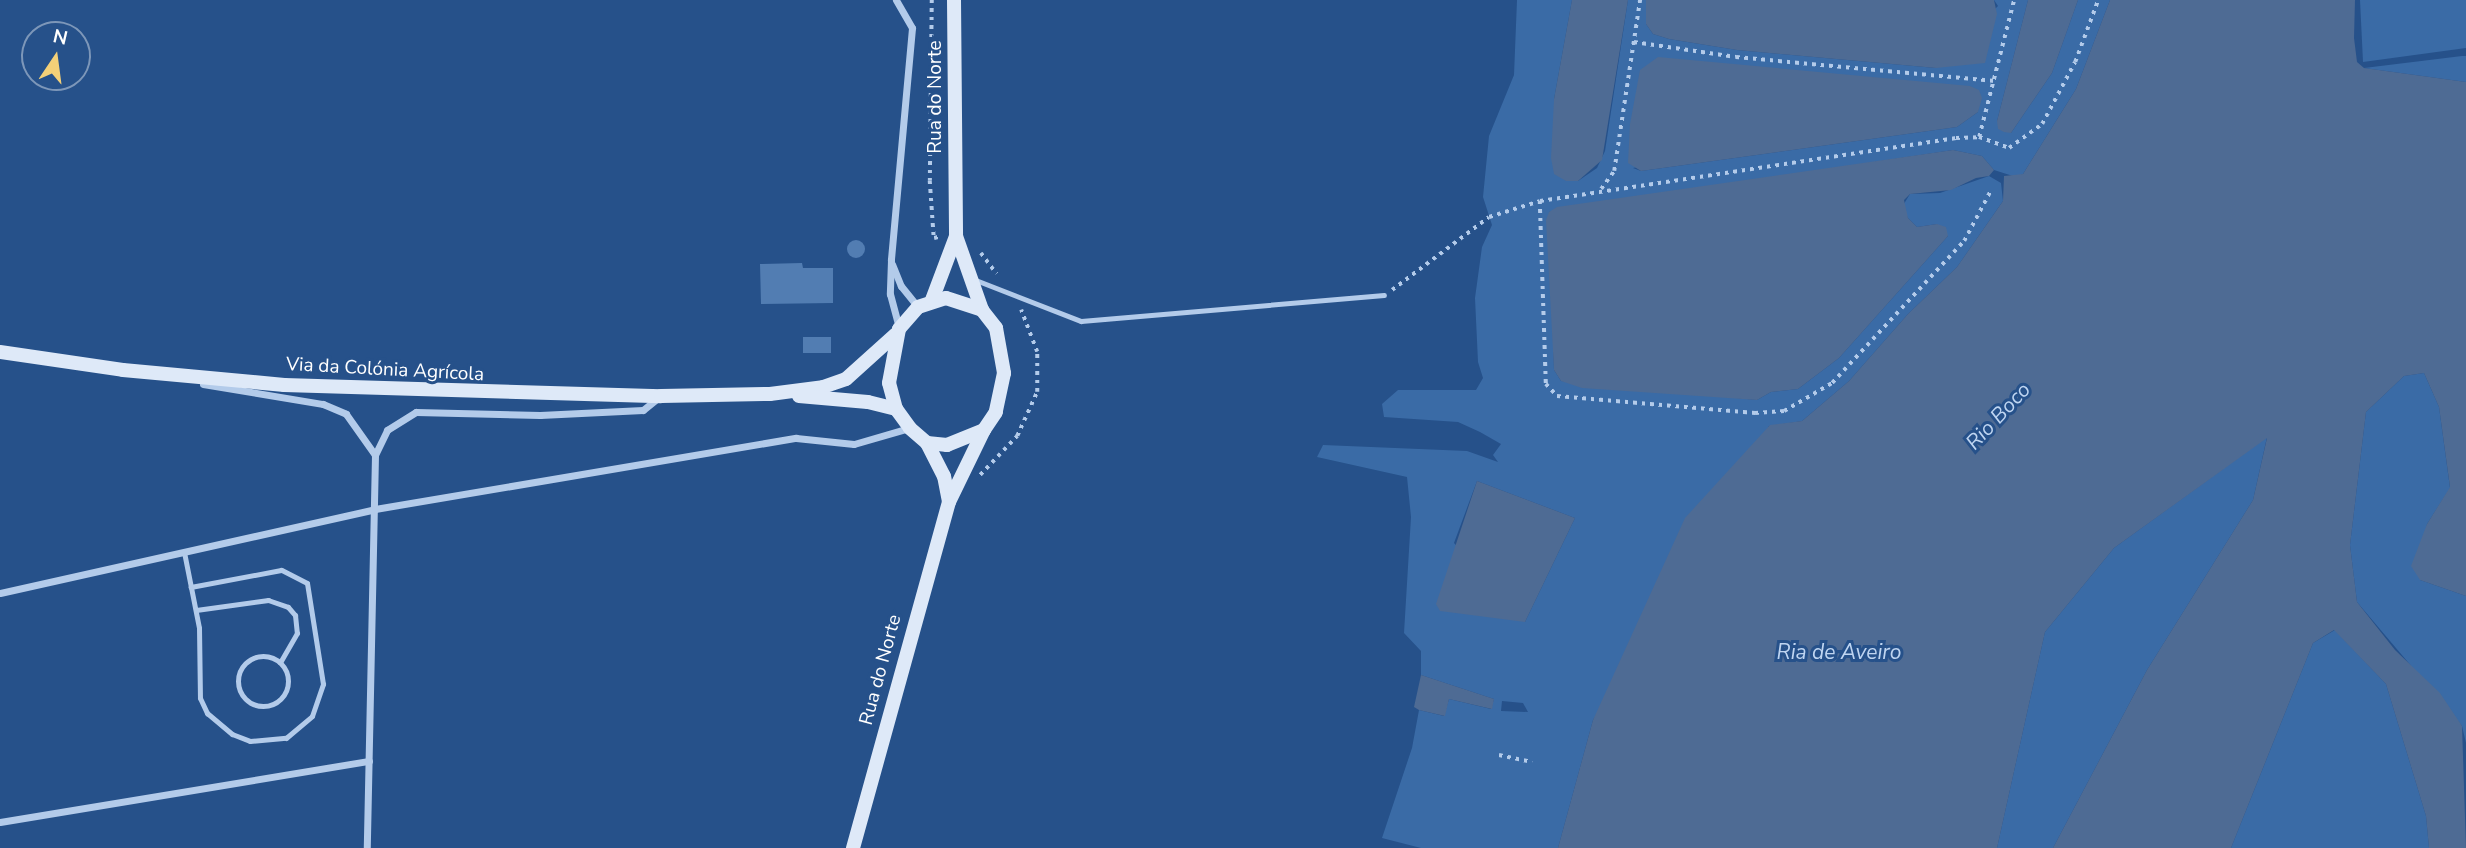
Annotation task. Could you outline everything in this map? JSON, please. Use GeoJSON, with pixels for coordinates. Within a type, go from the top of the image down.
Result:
{"type":"FeatureCollection","features":[{"type":"Feature","properties":{"kind":"main road","name":"Rua do Norte"},"geometry":{"type":"LineString","coordinates":[[954,0],[956,236],[982,310]]}},
{"type":"Feature","properties":{"kind":"main road","name":"Rua do Norte"},"geometry":{"type":"LineString","coordinates":[[932,300],[956,236]]}},
{"type":"Feature","properties":{"kind":"main road"},"geometry":{"type":"LineString","coordinates":[[932,300],[966,301],[982,310],[996,328],[1004,373],[996,412],[984,429],[947,445],[927,443],[910,428],[896,410],[889,383],[898,331],[918,307],[932,300]]}},
{"type":"Feature","properties":{"kind":"main road","name":"Via da Colónia Agrícola"},"geometry":{"type":"LineString","coordinates":[[770,394],[846,380],[898,331]]}},
{"type":"Feature","properties":{"kind":"main road","name":"Via da Colónia Agrícola"},"geometry":{"type":"LineString","coordinates":[[0,352],[122,370],[312,386],[661,396],[770,394],[868,402],[896,410]]}},
{"type":"Feature","properties":{"kind":"main road","name":"Rua do Norte"},"geometry":{"type":"LineString","coordinates":[[853,848],[948,502],[984,429]]}},
{"type":"Feature","properties":{"kind":"main road","name":"Rua do Norte"},"geometry":{"type":"LineString","coordinates":[[927,443],[944,475],[948,502]]}},
{"type":"Feature","properties":{"kind":"street"},"geometry":{"type":"LineString","coordinates":[[896,0],[912,28],[891,260],[890,294],[898,331]]}},
{"type":"Feature","properties":{"kind":"street"},"geometry":{"type":"LineString","coordinates":[[891,260],[901,286],[918,307]]}},
{"type":"Feature","properties":{"kind":"street"},"geometry":{"type":"LineString","coordinates":[[122,370],[323,404],[346,414],[375,455]]}},
{"type":"Feature","properties":{"kind":"street"},"geometry":{"type":"LineString","coordinates":[[367,848],[375,455],[387,430],[416,412],[540,415],[643,410],[661,396]]}},
{"type":"Feature","properties":{"kind":"street"},"geometry":{"type":"LineString","coordinates":[[0,593],[375,509],[796,439],[854,444],[910,428]]}},
{"type":"Feature","properties":{"kind":"street"},"geometry":{"type":"LineString","coordinates":[[0,822],[369,761]]}},
{"type":"Feature","properties":{"kind":"lane"},"geometry":{"type":"LineString","coordinates":[[970,278],[1081,321],[1384,295]]}},
{"type":"Feature","properties":{"kind":"lane"},"geometry":{"type":"LineString","coordinates":[[184,552],[191,587],[196,610],[200,698],[216,722],[232,734],[266,742],[286,738],[301,727],[319,702],[323,684],[307,583],[281,570],[191,587]]}},
{"type":"Feature","properties":{"kind":"lane"},"geometry":{"type":"LineString","coordinates":[[196,610],[268,600],[288,607],[295,615],[298,633],[280,663]]}},
{"type":"Feature","properties":{"kind":"lane"},"geometry":{"type":"LineString","coordinates":[[263,656],[280,663],[288,681],[277,702],[259,706],[243,697],[237,680],[246,663],[263,656]]}},
{"type":"Feature","properties":{"kind":"path"},"geometry":{"type":"LineString","coordinates":[[1599,191],[1614,170],[1640,0]]}},
{"type":"Feature","properties":{"kind":"path"},"geometry":{"type":"LineString","coordinates":[[1979,137],[2014,0]]}},
{"type":"Feature","properties":{"kind":"path"},"geometry":{"type":"LineString","coordinates":[[1384,295],[1489,217],[1540,201],[1979,137],[2009,148],[2042,124],[2075,62],[2098,0]]}},
{"type":"Feature","properties":{"kind":"path"},"geometry":{"type":"LineString","coordinates":[[1634,42],[1749,59],[1995,81]]}},
{"type":"Feature","properties":{"kind":"path"},"geometry":{"type":"LineString","coordinates":[[1540,201],[1546,384],[1557,396],[1755,413],[1784,411],[1832,383],[1964,241],[1991,190]]}},
{"type":"Feature","properties":{"kind":"path"},"geometry":{"type":"LineString","coordinates":[[1499,755],[1532,762]]}},
{"type":"Feature","properties":{"kind":"shaded area"},"geometry":{"type":"Polygon","coordinates":[[[1517,0],[1572,0],[1554,99],[1566,181],[1578,181],[1597,168],[1605,151],[1628,0],[1646,0],[1646,24],[1653,34],[1669,39],[1737,50],[1936,68],[1998,6],[1994,0],[2028,0],[1997,121],[2011,133],[2052,73],[2078,0],[2110,0],[2076,89],[2023,174],[2016,177],[1994,170],[1982,156],[1953,150],[1549,212],[1554,370],[1561,381],[1757,400],[1771,392],[1798,389],[1839,358],[1948,236],[1937,224],[1917,227],[1908,218],[1902,207],[1910,194],[1940,193],[1989,176],[2001,183],[2003,201],[1957,267],[1908,314],[1849,381],[1802,421],[1769,426],[1593,720],[1558,848],[1421,848],[1382,838],[1412,748],[1419,710],[1444,716],[1449,699],[1491,709],[1494,699],[1421,675],[1421,651],[1404,633],[1411,517],[1407,477],[1317,457],[1323,445],[1467,451],[1498,462],[1493,455],[1501,444],[1480,432],[1458,422],[1384,417],[1382,404],[1398,390],[1476,390],[1483,378],[1478,362],[1475,298],[1482,247],[1492,225],[1483,197],[1489,136],[1514,75],[1517,0]],[[1979,90],[1633,168],[1641,171],[1957,127],[1978,112],[1979,90]],[[1477,481],[1454,543],[1525,622],[1575,518],[1477,481]],[[1502,701],[1501,711],[1528,712],[1523,703],[1502,701]]]}},
{"type":"Feature","properties":{"kind":"shaded area"},"geometry":{"type":"Polygon","coordinates":[[[2360,0],[2466,0],[2466,48],[2363,62],[2360,0]]]}},
{"type":"Feature","properties":{"kind":"shaded area"},"geometry":{"type":"Polygon","coordinates":[[[2466,56],[2466,82],[2364,68],[2466,56]]]}},
{"type":"Feature","properties":{"kind":"shaded area"},"geometry":{"type":"Polygon","coordinates":[[[2424,373],[2439,407],[2450,488],[2427,524],[2420,580],[2466,596],[2466,743],[2462,726],[2357,602],[2350,545],[2366,412],[2404,376],[2424,373]]]}},
{"type":"Feature","properties":{"kind":"shaded area"},"geometry":{"type":"Polygon","coordinates":[[[2267,437],[2253,500],[2147,670],[2053,848],[1997,848],[2045,632],[2114,548],[2267,437]]]}},
{"type":"Feature","properties":{"kind":"shaded area"},"geometry":{"type":"Polygon","coordinates":[[[2335,630],[2386,684],[2426,816],[2429,848],[2231,848],[2313,643],[2335,630]]]}},
{"type":"Feature","properties":{"kind":"water"},"geometry":{"type":"Polygon","coordinates":[[[1572,0],[1628,0],[1602,160],[1578,181],[1566,181],[1554,174],[1551,158],[1554,99],[1572,0]]]}},
{"type":"Feature","properties":{"kind":"water"},"geometry":{"type":"Polygon","coordinates":[[[1646,0],[1994,0],[1997,14],[1985,63],[1936,68],[1737,50],[1669,39],[1653,34],[1646,24],[1646,0]]]}},
{"type":"Feature","properties":{"kind":"water"},"geometry":{"type":"Polygon","coordinates":[[[2028,0],[2078,0],[2052,73],[2011,133],[2004,132],[1998,129],[1997,121],[2028,0]]]}},
{"type":"Feature","properties":{"kind":"water","name":"Ria de Aveiro"},"geometry":{"type":"Polygon","coordinates":[[[2110,0],[2355,0],[2354,38],[2357,62],[2364,68],[2466,82],[2466,596],[2420,580],[2411,566],[2427,524],[2450,487],[2439,407],[2424,373],[2404,376],[2366,412],[2350,545],[2357,602],[2395,650],[2440,693],[2462,726],[2466,848],[2429,848],[2426,816],[2386,684],[2334,630],[2313,643],[2231,848],[2053,848],[2147,670],[2253,500],[2267,438],[2114,548],[2045,632],[1997,848],[1558,848],[1593,720],[1685,518],[1770,425],[1802,421],[1849,381],[1908,314],[1957,267],[2003,201],[2004,176],[2023,174],[2076,89],[2110,0]]]}},
{"type":"Feature","properties":{"kind":"water"},"geometry":{"type":"Polygon","coordinates":[[[1658,57],[1970,86],[1979,90],[1982,98],[1978,112],[1957,127],[1641,171],[1628,163],[1630,124],[1640,70],[1658,57]]]}},
{"type":"Feature","properties":{"kind":"water"},"geometry":{"type":"Polygon","coordinates":[[[1953,150],[1982,156],[1994,170],[1989,176],[1976,178],[1951,190],[1910,194],[1904,200],[1908,218],[1917,227],[1937,224],[1946,227],[1948,236],[1839,358],[1798,389],[1771,392],[1757,400],[1582,388],[1561,381],[1554,370],[1546,220],[1549,212],[1557,207],[1953,150]]]}},
{"type":"Feature","properties":{"kind":"water"},"geometry":{"type":"Polygon","coordinates":[[[1477,481],[1575,518],[1525,622],[1440,611],[1436,604],[1477,481]]]}},
{"type":"Feature","properties":{"kind":"water"},"geometry":{"type":"Polygon","coordinates":[[[1421,675],[1494,699],[1492,709],[1449,699],[1445,716],[1419,710],[1414,707],[1421,675]]]}},
{"type":"Feature","properties":{"kind":"building"},"geometry":{"type":"Polygon","coordinates":[[[856,240],[862,243],[865,249],[862,255],[856,258],[850,255],[847,249],[850,243],[856,240]]]}},
{"type":"Feature","properties":{"kind":"building"},"geometry":{"type":"Polygon","coordinates":[[[802,263],[803,268],[833,268],[833,303],[761,304],[760,264],[802,263]]]}},
{"type":"Feature","properties":{"kind":"building"},"geometry":{"type":"Polygon","coordinates":[[[803,337],[831,337],[831,353],[803,353],[803,337]]]}},
{"type":"Feature","properties":{"kind":"water label","name":"Rio Boco"},"geometry":{"type":"Point","coordinates":[1998,416]}}]}
